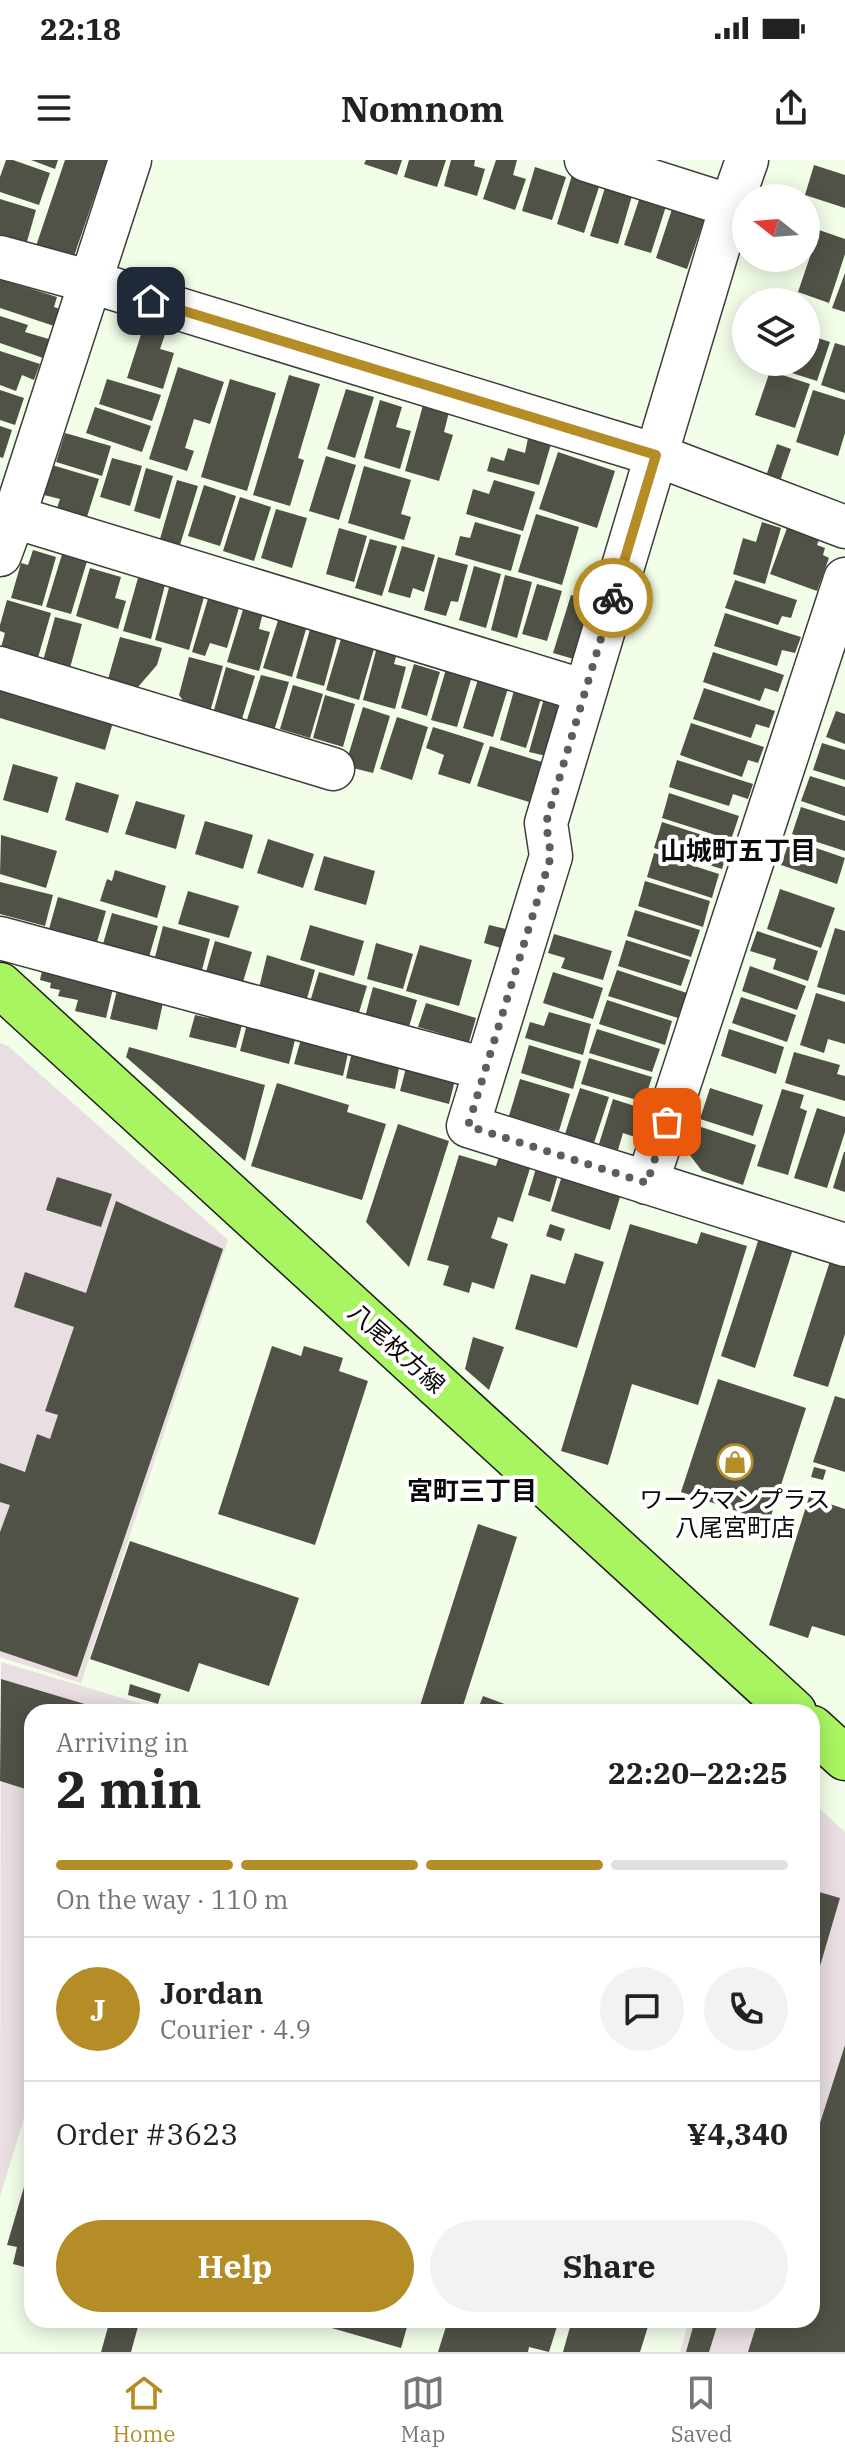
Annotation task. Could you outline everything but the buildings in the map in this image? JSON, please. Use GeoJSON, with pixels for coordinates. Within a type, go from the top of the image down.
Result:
{"type":"FeatureCollection","features":[{"type":"Feature","properties":{"kind":"main road","name":"八尾枚方線"},"geometry":{"type":"LineString","coordinates":[[10,1001],[785,1704]]}},
{"type":"Feature","properties":{"kind":"main road"},"geometry":{"type":"LineString","coordinates":[[820,1735],[845,1758]]}},
{"type":"Feature","properties":{"kind":"street"},"geometry":{"type":"LineString","coordinates":[[130,160],[7,536],[585,691]]}},
{"type":"Feature","properties":{"kind":"street"},"geometry":{"type":"LineString","coordinates":[[586,160],[731,206]]}},
{"type":"Feature","properties":{"kind":"street"},"geometry":{"type":"LineString","coordinates":[[747,160],[546,823],[551,856],[468,1126],[845,1245]]}},
{"type":"Feature","properties":{"kind":"street"},"geometry":{"type":"LineString","coordinates":[[0,257],[656,455],[845,527]]}},
{"type":"Feature","properties":{"kind":"street"},"geometry":{"type":"LineString","coordinates":[[647,1183],[845,579]]}},
{"type":"Feature","properties":{"kind":"street"},"geometry":{"type":"LineString","coordinates":[[0,668],[333,769]]}},
{"type":"Feature","properties":{"kind":"street"},"geometry":{"type":"LineString","coordinates":[[0,938],[485,1069]]}},
{"type":"Feature","properties":{"kind":"shaded area"},"geometry":{"type":"Polygon","coordinates":[[[0,1043],[8,1046],[228,1240],[81,1683],[0,1657],[0,1043]]]}},
{"type":"Feature","properties":{"kind":"shaded area"},"geometry":{"type":"Polygon","coordinates":[[[1,1662],[142,1704],[24,1704],[24,2118],[0,2197],[1,1662]]]}},
{"type":"Feature","properties":{"kind":"shaded area"},"geometry":{"type":"Polygon","coordinates":[[[820,1809],[845,1832],[845,2352],[680,2352],[687,2328],[820,2328],[820,1809]]]}},
{"type":"Feature","properties":{"kind":"way so far"},"geometry":{"type":"LineString","coordinates":[[613,598],[546,823],[551,856],[468,1126],[647,1183],[667,1122]]}},
{"type":"Feature","properties":{"kind":"place","name":"ワークマンプラス 八尾宮町店"},"geometry":{"type":"Point","coordinates":[735,1462]}},
{"type":"Feature","properties":{"kind":"district","name":"山城町五丁目"},"geometry":{"type":"Point","coordinates":[738,850]}},
{"type":"Feature","properties":{"kind":"district","name":"宮町三丁目"},"geometry":{"type":"Point","coordinates":[472,1490]}},
{"type":"Feature","properties":{"kind":"route"},"geometry":{"type":"LineString","coordinates":[[151,301],[656,455],[613,598]]}}]}
